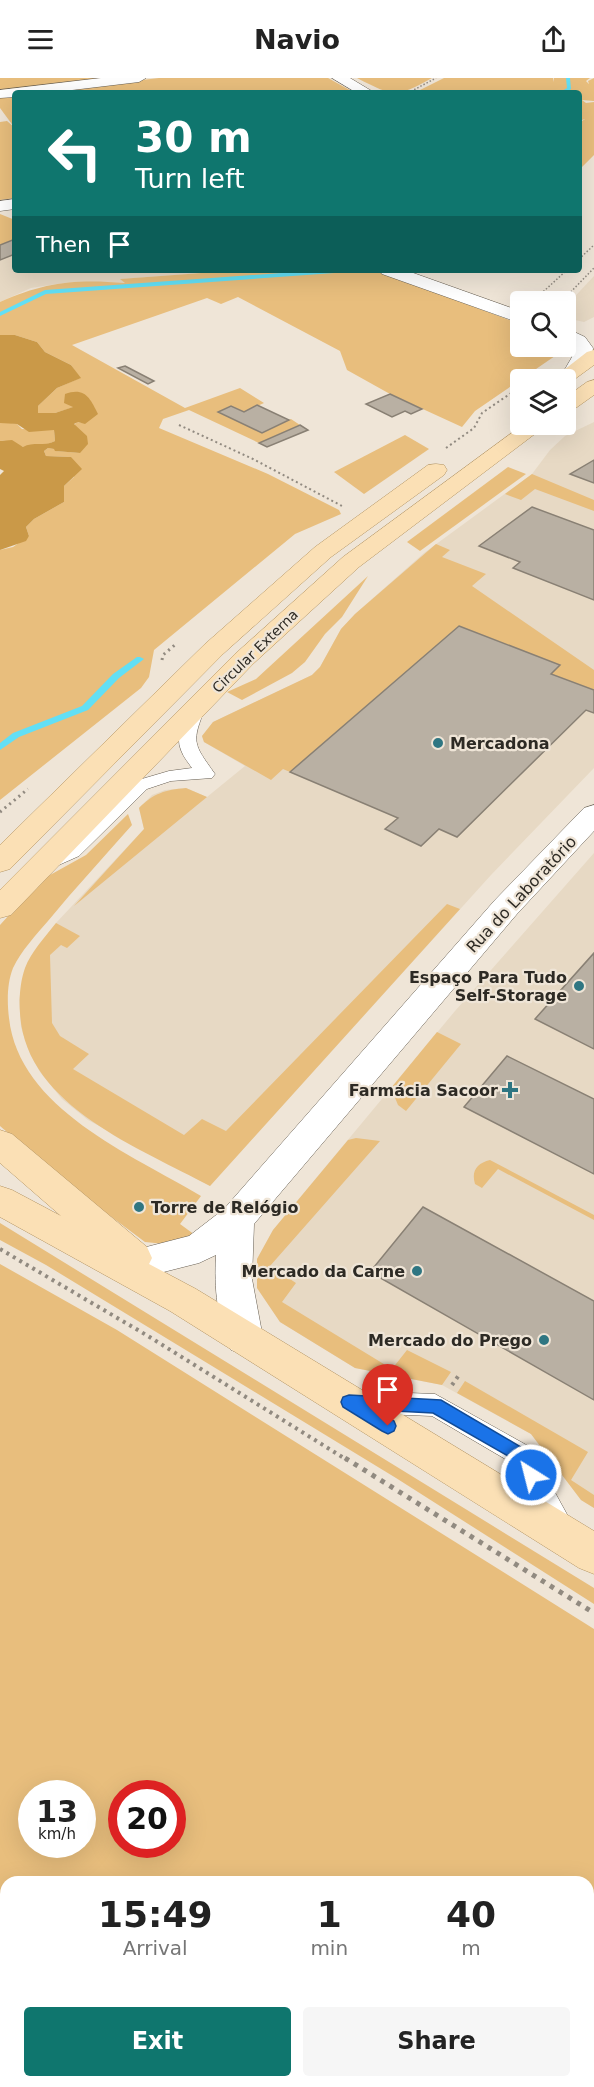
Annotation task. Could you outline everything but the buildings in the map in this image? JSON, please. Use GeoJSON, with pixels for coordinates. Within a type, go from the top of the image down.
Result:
{"type":"FeatureCollection","features":[{"type":"Feature","properties":{"kind":"main road"},"geometry":{"type":"LineString","coordinates":[[575,369],[594,356]]}},
{"type":"Feature","properties":{"kind":"main road"},"geometry":{"type":"LineString","coordinates":[[576,399],[594,386]]}},
{"type":"Feature","properties":{"kind":"main road"},"geometry":{"type":"LineString","coordinates":[[494,428],[510,416]]}},
{"type":"Feature","properties":{"kind":"main road","name":"Circular Externa"},"geometry":{"type":"LineString","coordinates":[[0,908],[244,659],[351,562],[523,435]]}},
{"type":"Feature","properties":{"kind":"main road","name":"Circular Externa"},"geometry":{"type":"LineString","coordinates":[[0,862],[214,649],[323,552],[457,455]]}},
{"type":"Feature","properties":{"kind":"main road"},"geometry":{"type":"LineString","coordinates":[[0,1143],[183,1300]]}},
{"type":"Feature","properties":{"kind":"main road"},"geometry":{"type":"LineString","coordinates":[[0,1200],[183,1300],[579,1544]]}},
{"type":"Feature","properties":{"kind":"street"},"geometry":{"type":"LineString","coordinates":[[35,90],[139,78]]}},
{"type":"Feature","properties":{"kind":"street"},"geometry":{"type":"LineString","coordinates":[[339,78],[362,90]]}},
{"type":"Feature","properties":{"kind":"street"},"geometry":{"type":"LineString","coordinates":[[396,273],[510,313]]}},
{"type":"Feature","properties":{"kind":"street"},"geometry":{"type":"LineString","coordinates":[[576,332],[594,333]]}},
{"type":"Feature","properties":{"kind":"street"},"geometry":{"type":"LineString","coordinates":[[572,369],[584,354],[583,345],[576,340]]}},
{"type":"Feature","properties":{"kind":"street","name":"Rua do Laboratório"},"geometry":{"type":"LineString","coordinates":[[140,1263],[172,1257],[199,1248],[237,1219],[506,907],[594,814]]}},
{"type":"Feature","properties":{"kind":"street"},"geometry":{"type":"LineString","coordinates":[[237,1219],[232,1271],[235,1306],[244,1338]]}},
{"type":"Feature","properties":{"kind":"lane"},"geometry":{"type":"LineString","coordinates":[[44,864],[73,852],[141,785],[169,776],[189,773],[206,774],[193,759],[186,744],[188,730],[198,706]]}},
{"type":"Feature","properties":{"kind":"path"},"geometry":{"type":"LineString","coordinates":[[414,90],[436,78]]}},
{"type":"Feature","properties":{"kind":"path"},"geometry":{"type":"LineString","coordinates":[[582,256],[594,245]]}},
{"type":"Feature","properties":{"kind":"path"},"geometry":{"type":"LineString","coordinates":[[572,291],[594,268]]}},
{"type":"Feature","properties":{"kind":"path"},"geometry":{"type":"LineString","coordinates":[[545,291],[564,273]]}},
{"type":"Feature","properties":{"kind":"path"},"geometry":{"type":"LineString","coordinates":[[179,425],[253,459],[352,512],[365,522]]}},
{"type":"Feature","properties":{"kind":"path"},"geometry":{"type":"LineString","coordinates":[[0,1249],[158,1342],[594,1613]]}},
{"type":"Feature","properties":{"kind":"shaded area"},"geometry":{"type":"Polygon","coordinates":[[[0,78],[112,78],[0,91],[0,78]]]}},
{"type":"Feature","properties":{"kind":"shaded area"},"geometry":{"type":"Polygon","coordinates":[[[159,78],[328,78],[350,90],[57,90],[159,78]]]}},
{"type":"Feature","properties":{"kind":"shaded area"},"geometry":{"type":"Polygon","coordinates":[[[357,78],[432,78],[407,90],[379,89],[357,78]]]}},
{"type":"Feature","properties":{"kind":"shaded area"},"geometry":{"type":"Polygon","coordinates":[[[444,78],[553,78],[554,82],[554,78],[590,78],[586,81],[589,84],[588,81],[594,78],[594,101],[582,100],[582,90],[420,90],[444,78]]]}},
{"type":"Feature","properties":{"kind":"shaded area"},"geometry":{"type":"Polygon","coordinates":[[[12,95],[12,124],[0,108],[0,97],[12,95]]]}},
{"type":"Feature","properties":{"kind":"shaded area"},"geometry":{"type":"Polygon","coordinates":[[[582,100],[586,103],[594,102],[594,155],[582,167],[582,121],[585,119],[582,120],[582,100]]]}},
{"type":"Feature","properties":{"kind":"shaded area"},"geometry":{"type":"Polygon","coordinates":[[[7,121],[12,125],[12,198],[0,200],[0,122],[7,121]]]}},
{"type":"Feature","properties":{"kind":"shaded area"},"geometry":{"type":"Polygon","coordinates":[[[0,214],[12,219],[12,240],[0,245],[0,214]]]}},
{"type":"Feature","properties":{"kind":"shaded area"},"geometry":{"type":"Polygon","coordinates":[[[12,240],[12,273],[202,273],[121,279],[127,283],[72,282],[31,288],[0,302],[0,245],[12,240]]]}},
{"type":"Feature","properties":{"kind":"shaded area"},"geometry":{"type":"Polygon","coordinates":[[[201,273],[384,273],[510,320],[510,357],[554,357],[536,369],[510,369],[510,387],[475,411],[462,427],[390,394],[347,370],[340,351],[238,297],[221,304],[207,298],[72,345],[185,408],[240,388],[264,403],[244,412],[231,406],[219,412],[262,433],[291,419],[300,425],[259,443],[189,410],[163,419],[159,428],[268,474],[339,510],[341,514],[295,534],[154,650],[149,677],[141,688],[0,800],[0,550],[13,547],[29,536],[26,527],[34,519],[64,502],[64,486],[74,477],[71,457],[46,456],[44,451],[48,448],[80,453],[74,425],[77,422],[85,423],[89,419],[74,407],[55,413],[38,413],[38,406],[57,388],[80,378],[71,365],[45,352],[37,342],[15,335],[0,335],[0,302],[46,286],[91,281],[125,283],[120,279],[201,273]]]}},
{"type":"Feature","properties":{"kind":"shaded area"},"geometry":{"type":"Polygon","coordinates":[[[594,276],[594,317],[584,322],[576,320],[576,295],[594,276]]]}},
{"type":"Feature","properties":{"kind":"shaded area"},"geometry":{"type":"Polygon","coordinates":[[[0,335],[15,335],[37,342],[45,352],[71,365],[81,378],[57,388],[38,406],[38,413],[55,413],[73,407],[64,403],[65,394],[77,392],[86,395],[98,414],[85,424],[78,422],[74,424],[87,436],[88,444],[80,453],[55,451],[48,448],[44,451],[46,456],[71,457],[82,469],[64,486],[64,502],[34,519],[26,527],[29,536],[26,541],[0,550],[0,475],[4,471],[0,469],[0,441],[12,440],[23,447],[55,441],[54,430],[29,432],[17,424],[0,423],[0,335]]]}},
{"type":"Feature","properties":{"kind":"shaded area"},"geometry":{"type":"Polygon","coordinates":[[[594,422],[594,768],[491,875],[210,1186],[88,1120],[62,1099],[40,1072],[30,1054],[21,1027],[19,1000],[25,969],[37,948],[56,923],[144,829],[139,808],[152,795],[165,790],[186,788],[207,797],[245,766],[204,742],[202,736],[213,722],[312,675],[320,667],[341,629],[355,614],[424,553],[532,474],[550,450],[565,436],[576,435],[576,431],[594,422]]]}},
{"type":"Feature","properties":{"kind":"shaded area"},"geometry":{"type":"Polygon","coordinates":[[[0,423],[17,424],[22,429],[54,430],[55,441],[40,446],[24,447],[8,441],[0,441],[0,423]]]}},
{"type":"Feature","properties":{"kind":"shaded area"},"geometry":{"type":"Polygon","coordinates":[[[405,435],[429,449],[364,494],[334,472],[405,435]]]}},
{"type":"Feature","properties":{"kind":"shaded area"},"geometry":{"type":"Polygon","coordinates":[[[508,467],[526,474],[420,551],[407,542],[508,467]]]}},
{"type":"Feature","properties":{"kind":"shaded area"},"geometry":{"type":"Polygon","coordinates":[[[532,474],[594,500],[594,511],[535,489],[521,500],[505,494],[532,474]]]}},
{"type":"Feature","properties":{"kind":"shaded area"},"geometry":{"type":"Polygon","coordinates":[[[436,544],[450,550],[442,557],[486,574],[472,586],[594,670],[594,690],[551,674],[559,665],[459,626],[290,772],[283,769],[271,780],[204,742],[202,736],[213,722],[312,675],[320,667],[341,629],[355,614],[436,544]]]}},
{"type":"Feature","properties":{"kind":"shaded area"},"geometry":{"type":"Polygon","coordinates":[[[368,576],[342,617],[325,634],[305,662],[292,673],[242,700],[227,692],[256,679],[368,576]]]}},
{"type":"Feature","properties":{"kind":"shaded area"},"geometry":{"type":"Polygon","coordinates":[[[186,788],[207,797],[74,906],[144,829],[139,808],[160,793],[186,788]]]}},
{"type":"Feature","properties":{"kind":"shaded area"},"geometry":{"type":"Polygon","coordinates":[[[128,814],[132,825],[24,949],[16,962],[10,980],[8,1012],[17,1050],[33,1078],[56,1103],[82,1125],[112,1145],[201,1196],[180,1224],[195,1235],[165,1244],[145,1242],[70,1186],[0,1126],[0,925],[41,880],[86,855],[128,814]]]}},
{"type":"Feature","properties":{"kind":"shaded area"},"geometry":{"type":"Polygon","coordinates":[[[594,853],[594,1508],[581,1500],[531,1434],[442,1385],[355,1368],[280,1322],[257,1288],[257,1259],[273,1230],[455,1011],[594,853]]]}},
{"type":"Feature","properties":{"kind":"shaded area"},"geometry":{"type":"Polygon","coordinates":[[[447,904],[460,909],[210,1186],[120,1139],[91,1120],[64,1099],[42,1074],[27,1046],[20,1013],[22,979],[31,956],[56,923],[80,936],[67,948],[61,945],[50,955],[52,1023],[60,1036],[89,1054],[73,1069],[184,1135],[202,1119],[226,1131],[447,904]]]}},
{"type":"Feature","properties":{"kind":"shaded area"},"geometry":{"type":"Polygon","coordinates":[[[437,1032],[461,1044],[406,1111],[398,1105],[391,1088],[437,1032]]]}},
{"type":"Feature","properties":{"kind":"shaded area"},"geometry":{"type":"Polygon","coordinates":[[[356,1138],[380,1141],[270,1266],[296,1283],[282,1302],[392,1369],[407,1350],[451,1372],[442,1385],[355,1368],[280,1322],[257,1288],[257,1259],[273,1230],[348,1140],[356,1138]]]}},
{"type":"Feature","properties":{"kind":"shaded area"},"geometry":{"type":"Polygon","coordinates":[[[490,1160],[594,1215],[594,1220],[498,1169],[482,1188],[475,1184],[476,1168],[490,1160]]]}},
{"type":"Feature","properties":{"kind":"shaded area"},"geometry":{"type":"Polygon","coordinates":[[[0,1223],[594,1588],[594,1604],[396,1478],[46,1265],[0,1240],[0,1223]]]}},
{"type":"Feature","properties":{"kind":"shaded area"},"geometry":{"type":"Polygon","coordinates":[[[0,1264],[117,1330],[594,1629],[594,1876],[0,1876],[0,1264]]]}},
{"type":"Feature","properties":{"kind":"shaded area"},"geometry":{"type":"Polygon","coordinates":[[[465,1381],[588,1452],[571,1480],[594,1495],[594,1508],[581,1500],[531,1434],[457,1393],[465,1381]]]}},
{"type":"Feature","properties":{"kind":"waterway"},"geometry":{"type":"LineString","coordinates":[[567,90],[569,89],[568,78]]}},
{"type":"Feature","properties":{"kind":"waterway"},"geometry":{"type":"LineString","coordinates":[[0,314],[45,292],[307,273]]}},
{"type":"Feature","properties":{"kind":"waterway"},"geometry":{"type":"LineString","coordinates":[[0,747],[16,735],[85,708],[116,676],[140,659]]}},
{"type":"Feature","properties":{"kind":"place","name":"Mercadona"},"geometry":{"type":"Point","coordinates":[438,743]}},
{"type":"Feature","properties":{"kind":"place","name":"Espaço Para Tudo Self-Storage"},"geometry":{"type":"Point","coordinates":[579,986]}},
{"type":"Feature","properties":{"kind":"place","name":"Farmácia Sacoor"},"geometry":{"type":"Point","coordinates":[510,1090]}},
{"type":"Feature","properties":{"kind":"place","name":"Torre de Relógio"},"geometry":{"type":"Point","coordinates":[139,1207]}},
{"type":"Feature","properties":{"kind":"place","name":"Mercado da Carne"},"geometry":{"type":"Point","coordinates":[417,1271]}},
{"type":"Feature","properties":{"kind":"place","name":"Mercado do Prego"},"geometry":{"type":"Point","coordinates":[544,1340]}},
{"type":"Feature","properties":{"kind":"route"},"geometry":{"type":"LineString","coordinates":[[388,1426],[349,1402],[435,1406],[521,1455],[531,1475]]}}]}
